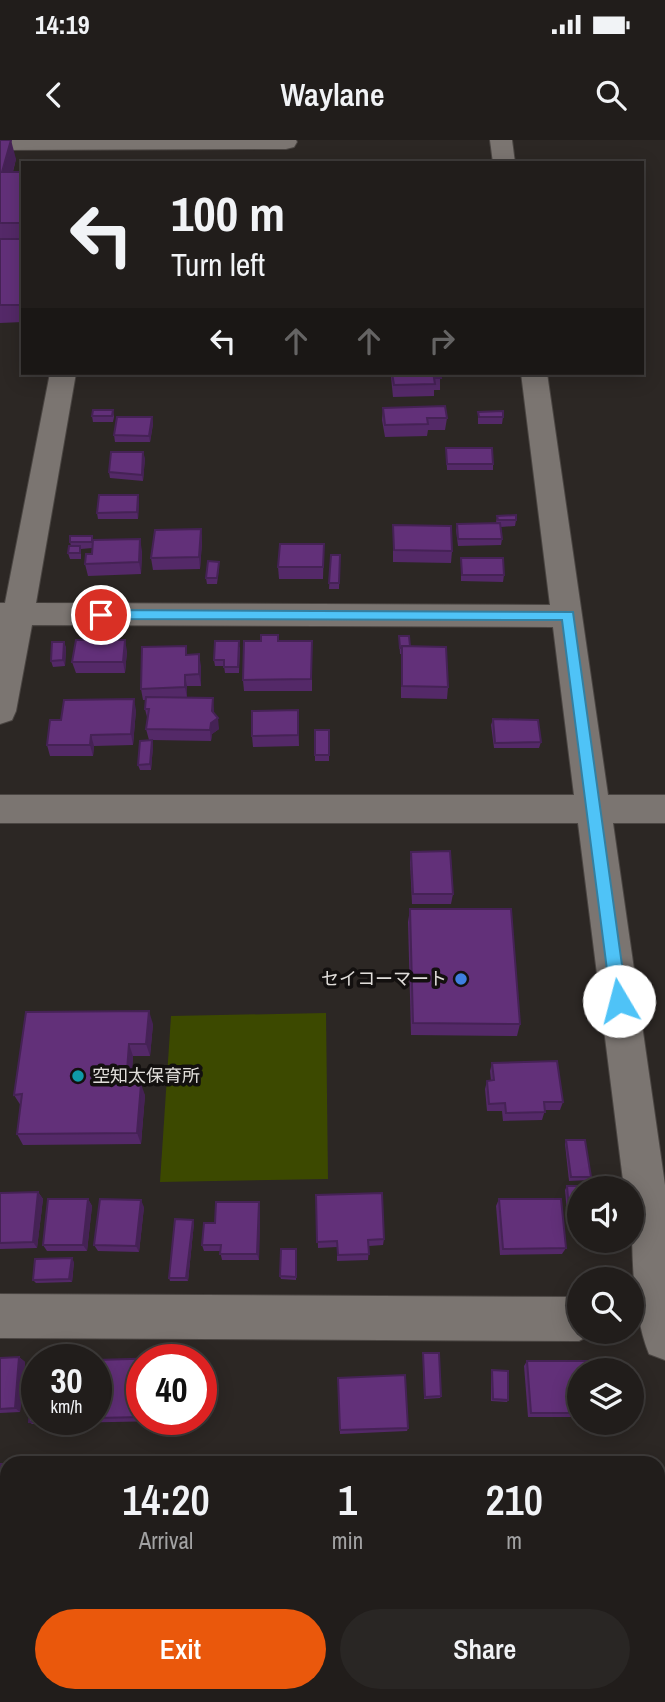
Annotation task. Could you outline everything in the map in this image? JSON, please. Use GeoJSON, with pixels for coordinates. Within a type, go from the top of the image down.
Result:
{"type":"FeatureCollection","features":[{"type":"Feature","properties":{"kind":"street"},"geometry":{"type":"LineString","coordinates":[[501,140],[504,161]]}},
{"type":"Feature","properties":{"kind":"street"},"geometry":{"type":"LineString","coordinates":[[0,143],[105,148],[286,142]]}},
{"type":"Feature","properties":{"kind":"street"},"geometry":{"type":"LineString","coordinates":[[0,711],[9,615],[63,375]]}},
{"type":"Feature","properties":{"kind":"street"},"geometry":{"type":"LineString","coordinates":[[534,375],[593,809],[661,1270],[653,1326]]}},
{"type":"Feature","properties":{"kind":"street"},"geometry":{"type":"LineString","coordinates":[[9,615],[568,615]]}},
{"type":"Feature","properties":{"kind":"street"},"geometry":{"type":"LineString","coordinates":[[0,809],[665,809]]}},
{"type":"Feature","properties":{"kind":"street"},"geometry":{"type":"LineString","coordinates":[[0,1316],[567,1319]]}},
{"type":"Feature","properties":{"kind":"green space"},"geometry":{"type":"Polygon","coordinates":[[[326,1013],[328,1179],[160,1182],[171,1016],[326,1013]]]}},
{"type":"Feature","properties":{"kind":"building"},"geometry":{"type":"Polygon","coordinates":[[[0,140],[11,140],[2,172],[21,172],[21,223],[0,223],[0,140]]]}},
{"type":"Feature","properties":{"kind":"building"},"geometry":{"type":"Polygon","coordinates":[[[0,239],[21,239],[21,305],[0,305],[0,239]]]}},
{"type":"Feature","properties":{"kind":"building"},"geometry":{"type":"Polygon","coordinates":[[[392,375],[440,375],[441,378],[434,378],[435,384],[394,385],[392,375]]]}},
{"type":"Feature","properties":{"kind":"building"},"geometry":{"type":"Polygon","coordinates":[[[445,406],[447,418],[427,418],[428,424],[385,425],[383,408],[445,406]]]}},
{"type":"Feature","properties":{"kind":"building"},"geometry":{"type":"Polygon","coordinates":[[[93,410],[113,410],[112,416],[92,416],[93,410]]]}},
{"type":"Feature","properties":{"kind":"building"},"geometry":{"type":"Polygon","coordinates":[[[503,411],[503,417],[479,417],[478,412],[503,411]]]}},
{"type":"Feature","properties":{"kind":"building"},"geometry":{"type":"Polygon","coordinates":[[[117,417],[152,417],[149,436],[114,435],[117,417]]]}},
{"type":"Feature","properties":{"kind":"building"},"geometry":{"type":"Polygon","coordinates":[[[446,448],[492,448],[493,464],[447,464],[446,448]]]}},
{"type":"Feature","properties":{"kind":"building"},"geometry":{"type":"Polygon","coordinates":[[[111,452],[143,452],[142,475],[109,472],[111,452]]]}},
{"type":"Feature","properties":{"kind":"building"},"geometry":{"type":"Polygon","coordinates":[[[99,495],[138,495],[137,512],[97,513],[99,495]]]}},
{"type":"Feature","properties":{"kind":"building"},"geometry":{"type":"Polygon","coordinates":[[[516,515],[516,520],[498,520],[497,516],[516,515]]]}},
{"type":"Feature","properties":{"kind":"building"},"geometry":{"type":"Polygon","coordinates":[[[500,523],[502,539],[458,539],[457,524],[500,523]]]}},
{"type":"Feature","properties":{"kind":"building"},"geometry":{"type":"Polygon","coordinates":[[[393,525],[451,526],[452,551],[394,550],[393,525]]]}},
{"type":"Feature","properties":{"kind":"building"},"geometry":{"type":"Polygon","coordinates":[[[201,529],[199,557],[151,558],[155,530],[201,529]]]}},
{"type":"Feature","properties":{"kind":"building"},"geometry":{"type":"Polygon","coordinates":[[[70,536],[92,536],[92,542],[70,542],[70,536]]]}},
{"type":"Feature","properties":{"kind":"building"},"geometry":{"type":"Polygon","coordinates":[[[140,539],[139,562],[85,564],[86,554],[92,554],[93,540],[140,539]]]}},
{"type":"Feature","properties":{"kind":"building"},"geometry":{"type":"Polygon","coordinates":[[[280,544],[324,544],[323,567],[278,567],[280,544]]]}},
{"type":"Feature","properties":{"kind":"building"},"geometry":{"type":"Polygon","coordinates":[[[69,546],[80,546],[80,553],[68,553],[69,546]]]}},
{"type":"Feature","properties":{"kind":"building"},"geometry":{"type":"Polygon","coordinates":[[[331,555],[340,555],[339,583],[329,583],[331,555]]]}},
{"type":"Feature","properties":{"kind":"building"},"geometry":{"type":"Polygon","coordinates":[[[461,558],[503,558],[504,575],[462,575],[461,558]]]}},
{"type":"Feature","properties":{"kind":"building"},"geometry":{"type":"Polygon","coordinates":[[[208,561],[219,562],[217,578],[206,578],[208,561]]]}},
{"type":"Feature","properties":{"kind":"building"},"geometry":{"type":"Polygon","coordinates":[[[261,635],[278,635],[278,641],[312,641],[311,679],[243,680],[244,641],[261,641],[261,635]]]}},
{"type":"Feature","properties":{"kind":"building"},"geometry":{"type":"Polygon","coordinates":[[[399,636],[409,636],[410,646],[400,648],[399,636]]]}},
{"type":"Feature","properties":{"kind":"building"},"geometry":{"type":"Polygon","coordinates":[[[76,640],[125,640],[123,662],[72,662],[76,640]]]}},
{"type":"Feature","properties":{"kind":"building"},"geometry":{"type":"Polygon","coordinates":[[[215,641],[239,641],[238,667],[224,667],[224,660],[214,660],[215,641]]]}},
{"type":"Feature","properties":{"kind":"building"},"geometry":{"type":"Polygon","coordinates":[[[52,642],[64,642],[63,660],[51,661],[52,642]]]}},
{"type":"Feature","properties":{"kind":"building"},"geometry":{"type":"Polygon","coordinates":[[[186,646],[186,655],[199,654],[199,674],[185,675],[185,687],[141,689],[142,647],[186,646]]]}},
{"type":"Feature","properties":{"kind":"building"},"geometry":{"type":"Polygon","coordinates":[[[402,646],[446,647],[448,687],[402,686],[402,646]]]}},
{"type":"Feature","properties":{"kind":"building"},"geometry":{"type":"Polygon","coordinates":[[[146,697],[213,698],[212,711],[218,718],[211,723],[210,730],[146,729],[149,709],[145,709],[146,697]]]}},
{"type":"Feature","properties":{"kind":"building"},"geometry":{"type":"Polygon","coordinates":[[[134,699],[131,734],[91,735],[90,745],[47,745],[50,720],[61,720],[64,700],[134,699]]]}},
{"type":"Feature","properties":{"kind":"building"},"geometry":{"type":"Polygon","coordinates":[[[298,710],[298,735],[252,736],[252,711],[298,710]]]}},
{"type":"Feature","properties":{"kind":"building"},"geometry":{"type":"Polygon","coordinates":[[[493,719],[538,720],[541,742],[495,743],[493,719]]]}},
{"type":"Feature","properties":{"kind":"building"},"geometry":{"type":"Polygon","coordinates":[[[315,730],[329,730],[329,755],[315,755],[315,730]]]}},
{"type":"Feature","properties":{"kind":"building"},"geometry":{"type":"Polygon","coordinates":[[[152,740],[150,764],[138,765],[140,741],[152,740]]]}},
{"type":"Feature","properties":{"kind":"building"},"geometry":{"type":"Polygon","coordinates":[[[450,851],[453,894],[413,894],[411,852],[450,851]]]}},
{"type":"Feature","properties":{"kind":"building","name":"セイコーマート"},"geometry":{"type":"Polygon","coordinates":[[[410,909],[511,909],[520,1024],[413,1023],[410,909]]]}},
{"type":"Feature","properties":{"kind":"building","name":"空知太保育所"},"geometry":{"type":"Polygon","coordinates":[[[149,1011],[146,1044],[129,1044],[126,1084],[141,1084],[137,1133],[17,1134],[22,1094],[14,1095],[26,1012],[149,1011]]]}},
{"type":"Feature","properties":{"kind":"building"},"geometry":{"type":"Polygon","coordinates":[[[557,1061],[563,1102],[544,1102],[545,1112],[506,1113],[505,1103],[489,1104],[487,1081],[494,1080],[492,1063],[557,1061]]]}},
{"type":"Feature","properties":{"kind":"building"},"geometry":{"type":"Polygon","coordinates":[[[566,1140],[585,1140],[591,1176],[571,1176],[566,1140]]]}},
{"type":"Feature","properties":{"kind":"building"},"geometry":{"type":"Polygon","coordinates":[[[38,1192],[33,1242],[0,1243],[0,1193],[38,1192]]]}},
{"type":"Feature","properties":{"kind":"building"},"geometry":{"type":"Polygon","coordinates":[[[382,1193],[384,1239],[368,1240],[369,1254],[338,1255],[337,1241],[317,1242],[316,1195],[382,1193]]]}},
{"type":"Feature","properties":{"kind":"building"},"geometry":{"type":"Polygon","coordinates":[[[48,1199],[88,1199],[83,1245],[43,1245],[48,1199]]]}},
{"type":"Feature","properties":{"kind":"building"},"geometry":{"type":"Polygon","coordinates":[[[100,1199],[141,1200],[136,1246],[94,1245],[100,1199]]]}},
{"type":"Feature","properties":{"kind":"building"},"geometry":{"type":"Polygon","coordinates":[[[499,1199],[561,1199],[566,1248],[503,1249],[499,1199]]]}},
{"type":"Feature","properties":{"kind":"building"},"geometry":{"type":"Polygon","coordinates":[[[216,1202],[259,1202],[257,1254],[220,1254],[221,1245],[202,1245],[204,1223],[215,1223],[216,1202]]]}},
{"type":"Feature","properties":{"kind":"building"},"geometry":{"type":"Polygon","coordinates":[[[175,1219],[193,1220],[186,1278],[169,1278],[175,1219]]]}},
{"type":"Feature","properties":{"kind":"building"},"geometry":{"type":"Polygon","coordinates":[[[281,1249],[296,1249],[296,1277],[280,1276],[281,1249]]]}},
{"type":"Feature","properties":{"kind":"building"},"geometry":{"type":"Polygon","coordinates":[[[72,1258],[69,1279],[33,1280],[35,1259],[72,1258]]]}},
{"type":"Feature","properties":{"kind":"building"},"geometry":{"type":"Polygon","coordinates":[[[423,1353],[439,1353],[441,1396],[425,1397],[423,1353]]]}},
{"type":"Feature","properties":{"kind":"building"},"geometry":{"type":"Polygon","coordinates":[[[19,1357],[15,1408],[0,1409],[0,1358],[19,1357]]]}},
{"type":"Feature","properties":{"kind":"building"},"geometry":{"type":"Polygon","coordinates":[[[126,1359],[126,1417],[112,1418],[112,1360],[126,1359]]]}},
{"type":"Feature","properties":{"kind":"building"},"geometry":{"type":"Polygon","coordinates":[[[527,1361],[567,1361],[567,1413],[531,1413],[527,1361]]]}},
{"type":"Feature","properties":{"kind":"building"},"geometry":{"type":"Polygon","coordinates":[[[492,1370],[508,1371],[508,1400],[493,1399],[492,1370]]]}},
{"type":"Feature","properties":{"kind":"building"},"geometry":{"type":"Polygon","coordinates":[[[405,1375],[408,1428],[340,1430],[338,1378],[405,1375]]]}},
{"type":"Feature","properties":{"kind":"place","name":"セイコーマート"},"geometry":{"type":"Point","coordinates":[461,979]}},
{"type":"Feature","properties":{"kind":"place","name":"空知太保育所"},"geometry":{"type":"Point","coordinates":[78,1076]}},
{"type":"Feature","properties":{"kind":"route"},"geometry":{"type":"LineString","coordinates":[[101,615],[568,615],[619,1001]]}}]}
